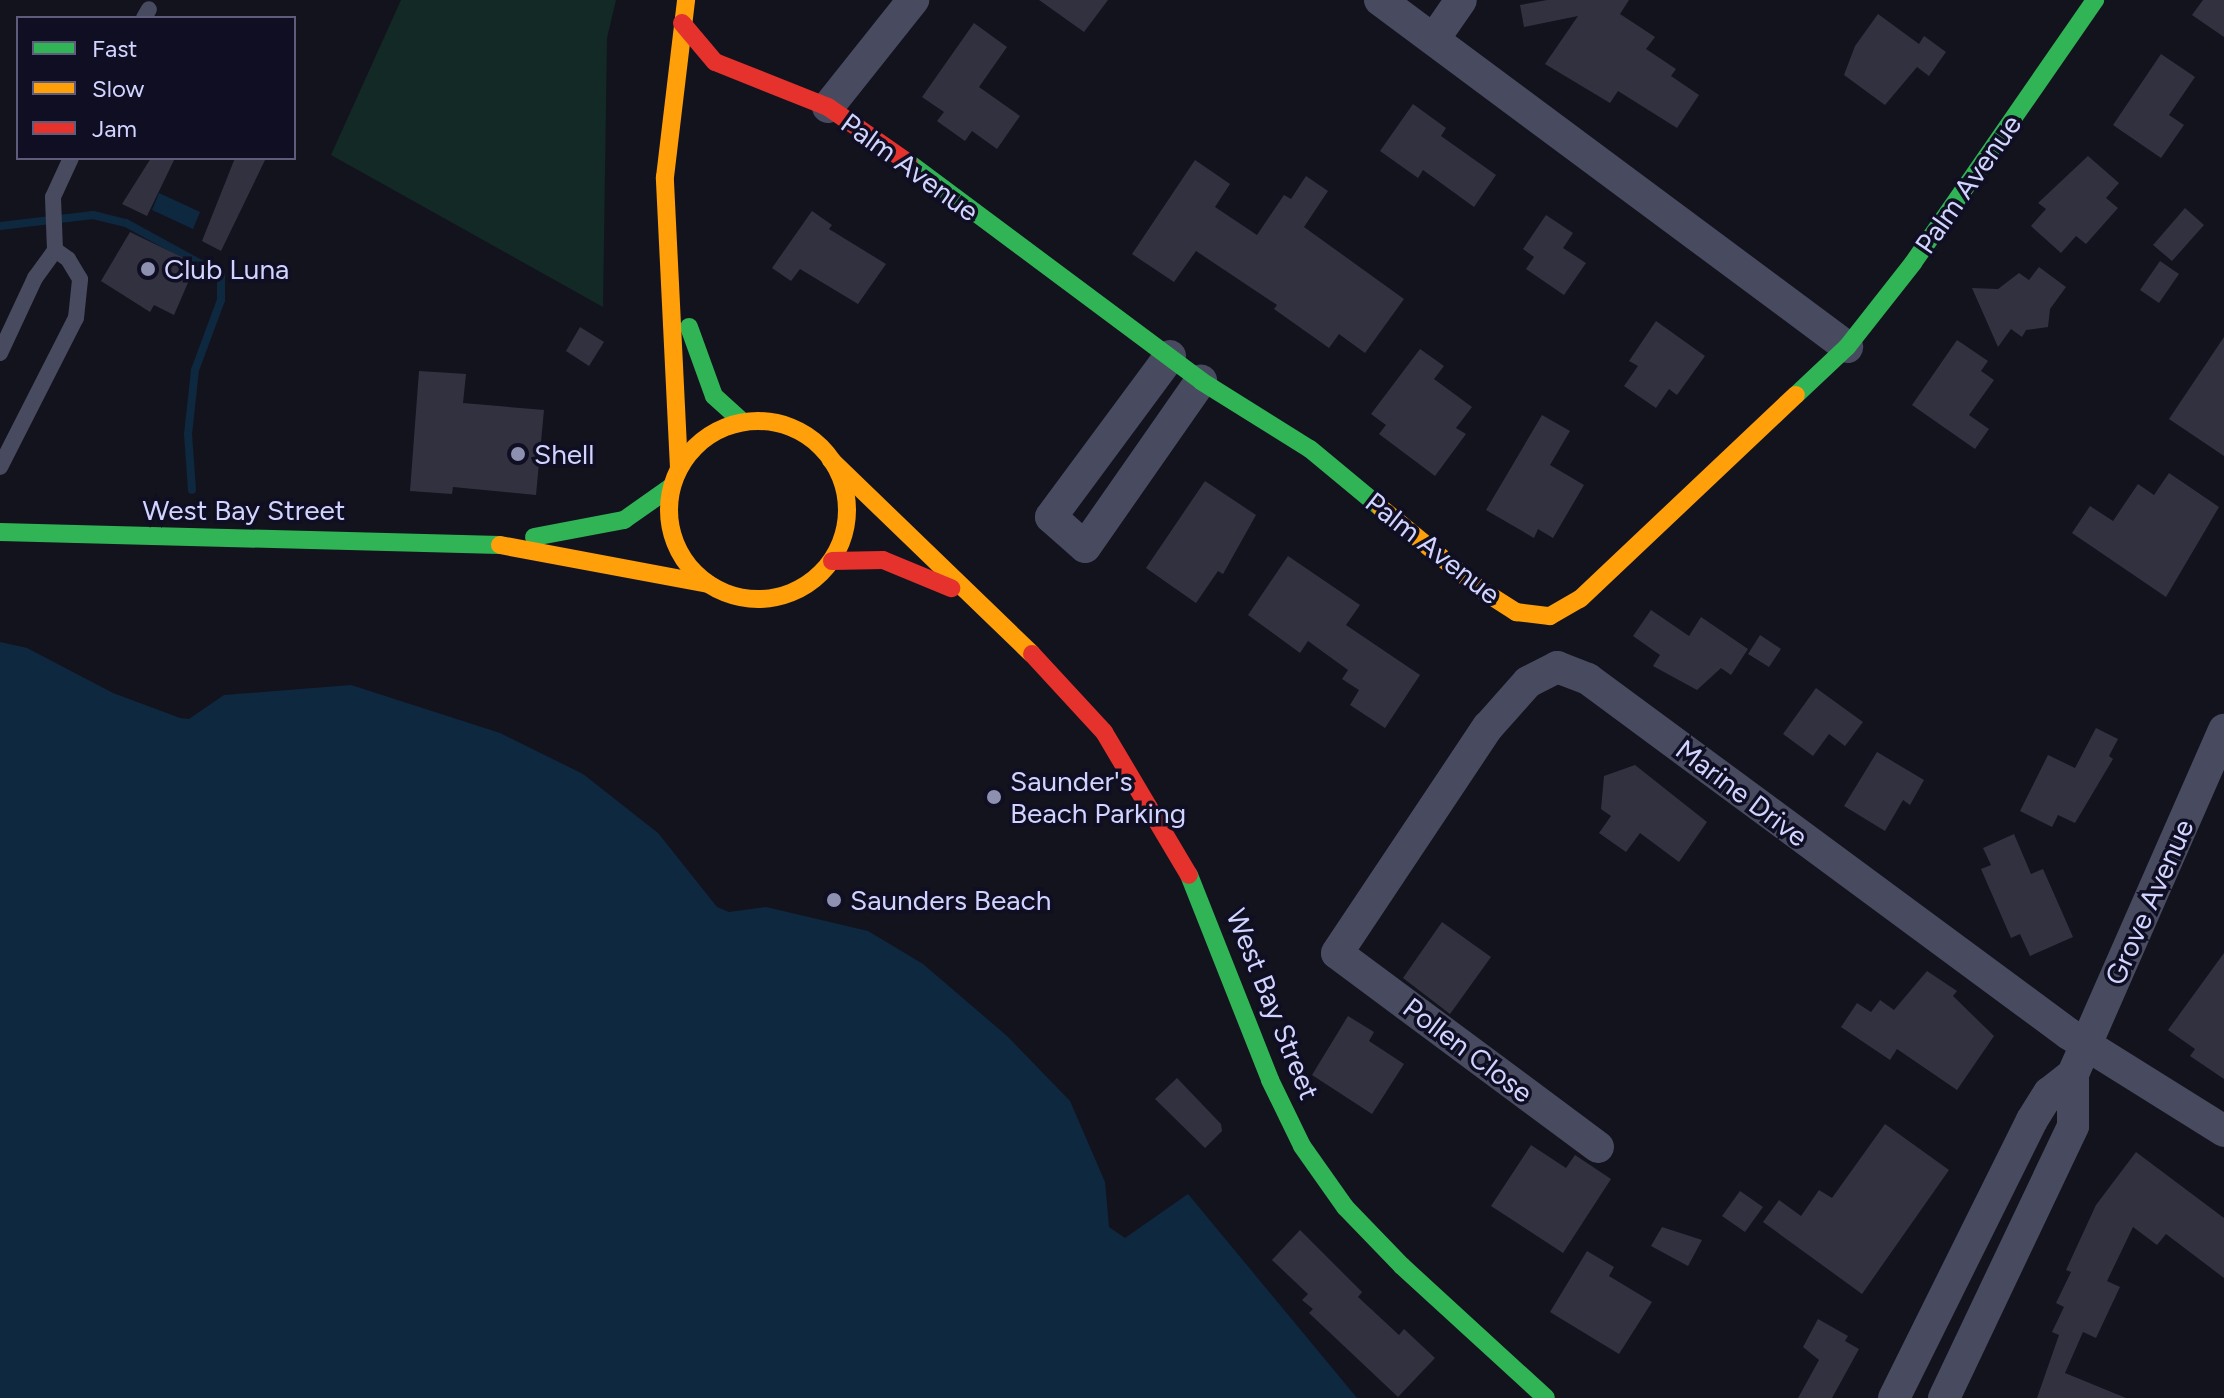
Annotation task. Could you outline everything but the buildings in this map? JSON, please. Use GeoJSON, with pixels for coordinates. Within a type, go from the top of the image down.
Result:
{"type":"FeatureCollection","features":[{"type":"Feature","properties":{"kind":"main road"},"geometry":{"type":"LineString","coordinates":[[679,468],[665,177],[686,0]]}},
{"type":"Feature","properties":{"kind":"main road","name":"Palm Avenue"},"geometry":{"type":"LineString","coordinates":[[682,23],[715,62],[828,107],[1201,381],[1310,449],[1480,589],[1516,612],[1550,616],[1580,599],[1847,347],[1913,263],[2095,0]]}},
{"type":"Feature","properties":{"kind":"main road"},"geometry":{"type":"LineString","coordinates":[[668,244],[704,378],[714,396],[743,422]]}},
{"type":"Feature","properties":{"kind":"main road","name":"West Bay Street"},"geometry":{"type":"LineString","coordinates":[[708,584],[675,542],[669,524],[671,487],[679,468],[699,442],[743,422],[783,424],[802,432],[982,603],[1104,732],[1169,836],[1220,943],[1270,1080],[1302,1146],[1345,1207],[1546,1398]]}},
{"type":"Feature","properties":{"kind":"main road","name":"West Bay Street"},"geometry":{"type":"LineString","coordinates":[[0,532],[488,543],[641,568],[708,584],[735,596],[769,599],[801,589],[832,561],[844,531],[847,499],[831,460]]}},
{"type":"Feature","properties":{"kind":"main road","name":"West Bay Street"},"geometry":{"type":"LineString","coordinates":[[488,543],[624,520],[671,487]]}},
{"type":"Feature","properties":{"kind":"main road","name":"West Bay Street"},"geometry":{"type":"LineString","coordinates":[[832,561],[883,560],[921,572],[982,603]]}},
{"type":"Feature","properties":{"kind":"street"},"geometry":{"type":"LineString","coordinates":[[828,107],[913,0]]}},
{"type":"Feature","properties":{"kind":"street"},"geometry":{"type":"LineString","coordinates":[[1380,0],[1847,347]]}},
{"type":"Feature","properties":{"kind":"street"},"geometry":{"type":"LineString","coordinates":[[1434,39],[1461,0]]}},
{"type":"Feature","properties":{"kind":"street"},"geometry":{"type":"LineString","coordinates":[[674,90],[715,62]]}},
{"type":"Feature","properties":{"kind":"street"},"geometry":{"type":"LineString","coordinates":[[1170,356],[1051,517],[1085,547],[1201,381]]}},
{"type":"Feature","properties":{"kind":"street","name":"Marine Drive"},"geometry":{"type":"LineString","coordinates":[[1337,953],[1488,727],[1528,682],[1557,667],[1588,679],[2087,1044],[2224,1131]]}},
{"type":"Feature","properties":{"kind":"street","name":"Grove Avenue"},"geometry":{"type":"LineString","coordinates":[[1944,1398],[2073,1126],[2073,1074],[2224,730]]}},
{"type":"Feature","properties":{"kind":"street","name":"Pollen Close"},"geometry":{"type":"LineString","coordinates":[[1337,953],[1598,1147]]}},
{"type":"Feature","properties":{"kind":"street","name":"Grove Avenue"},"geometry":{"type":"LineString","coordinates":[[1894,1398],[2032,1120],[2049,1093],[2073,1074]]}},
{"type":"Feature","properties":{"kind":"lane"},"geometry":{"type":"LineString","coordinates":[[0,353],[54,242],[53,197],[70,160]]}},
{"type":"Feature","properties":{"kind":"lane"},"geometry":{"type":"LineString","coordinates":[[0,467],[76,318],[80,279],[54,242]]}},
{"type":"Feature","properties":{"kind":"green space"},"geometry":{"type":"Polygon","coordinates":[[[401,0],[616,0],[607,38],[603,307],[331,155],[401,0]]]}},
{"type":"Feature","properties":{"kind":"water"},"geometry":{"type":"Polygon","coordinates":[[[159,193],[200,212],[193,229],[152,210],[159,193]]]}},
{"type":"Feature","properties":{"kind":"water"},"geometry":{"type":"Polygon","coordinates":[[[0,642],[27,648],[113,693],[180,718],[189,719],[224,695],[351,685],[500,733],[583,774],[658,833],[717,907],[729,912],[766,907],[868,931],[923,964],[1007,1036],[1070,1101],[1105,1182],[1109,1227],[1125,1238],[1188,1194],[1357,1398],[0,1398],[0,642]]]}},
{"type":"Feature","properties":{"kind":"waterway"},"geometry":{"type":"LineString","coordinates":[[0,226],[93,215],[126,223],[221,275],[221,300],[195,370],[188,434],[192,490]]}},
{"type":"Feature","properties":{"kind":"traffic: fast"},"geometry":{"type":"LineString","coordinates":[[1796,395],[1847,347],[1913,263],[2095,0]]}},
{"type":"Feature","properties":{"kind":"traffic: fast"},"geometry":{"type":"LineString","coordinates":[[909,163],[1201,381],[1310,449],[1381,508]]}},
{"type":"Feature","properties":{"kind":"traffic: fast"},"geometry":{"type":"LineString","coordinates":[[689,327],[714,396],[743,422]]}},
{"type":"Feature","properties":{"kind":"traffic: fast"},"geometry":{"type":"LineString","coordinates":[[534,537],[624,520],[671,487]]}},
{"type":"Feature","properties":{"kind":"traffic: fast"},"geometry":{"type":"LineString","coordinates":[[0,532],[500,545]]}},
{"type":"Feature","properties":{"kind":"traffic: fast"},"geometry":{"type":"LineString","coordinates":[[1189,875],[1270,1080],[1302,1146],[1345,1207],[1402,1266],[1546,1398]]}},
{"type":"Feature","properties":{"kind":"traffic: slow"},"geometry":{"type":"LineString","coordinates":[[679,468],[665,177],[686,0]]}},
{"type":"Feature","properties":{"kind":"traffic: slow"},"geometry":{"type":"LineString","coordinates":[[1381,508],[1480,589],[1516,612],[1550,616],[1580,599],[1796,395]]}},
{"type":"Feature","properties":{"kind":"traffic: slow"},"geometry":{"type":"LineString","coordinates":[[758,421],[792,428],[821,447],[840,476],[847,510],[840,544],[821,573],[792,592],[758,599],[724,592],[695,573],[676,544],[669,510],[676,476],[695,447],[724,428],[758,421]]}},
{"type":"Feature","properties":{"kind":"traffic: slow"},"geometry":{"type":"LineString","coordinates":[[831,460],[1032,654]]}},
{"type":"Feature","properties":{"kind":"traffic: slow"},"geometry":{"type":"LineString","coordinates":[[500,545],[708,584]]}},
{"type":"Feature","properties":{"kind":"traffic: jam"},"geometry":{"type":"LineString","coordinates":[[682,23],[715,62],[828,107],[909,163]]}},
{"type":"Feature","properties":{"kind":"traffic: jam"},"geometry":{"type":"LineString","coordinates":[[832,561],[883,560],[951,588]]}},
{"type":"Feature","properties":{"kind":"traffic: jam"},"geometry":{"type":"LineString","coordinates":[[1032,654],[1104,732],[1189,875]]}},
{"type":"Feature","properties":{"kind":"place","name":"Club Luna"},"geometry":{"type":"Point","coordinates":[148,269]}},
{"type":"Feature","properties":{"kind":"place","name":"Shell"},"geometry":{"type":"Point","coordinates":[518,454]}},
{"type":"Feature","properties":{"kind":"place","name":"Saunder's Beach Parking"},"geometry":{"type":"Point","coordinates":[994,797]}},
{"type":"Feature","properties":{"kind":"place","name":"Saunders Beach"},"geometry":{"type":"Point","coordinates":[834,900]}}]}
